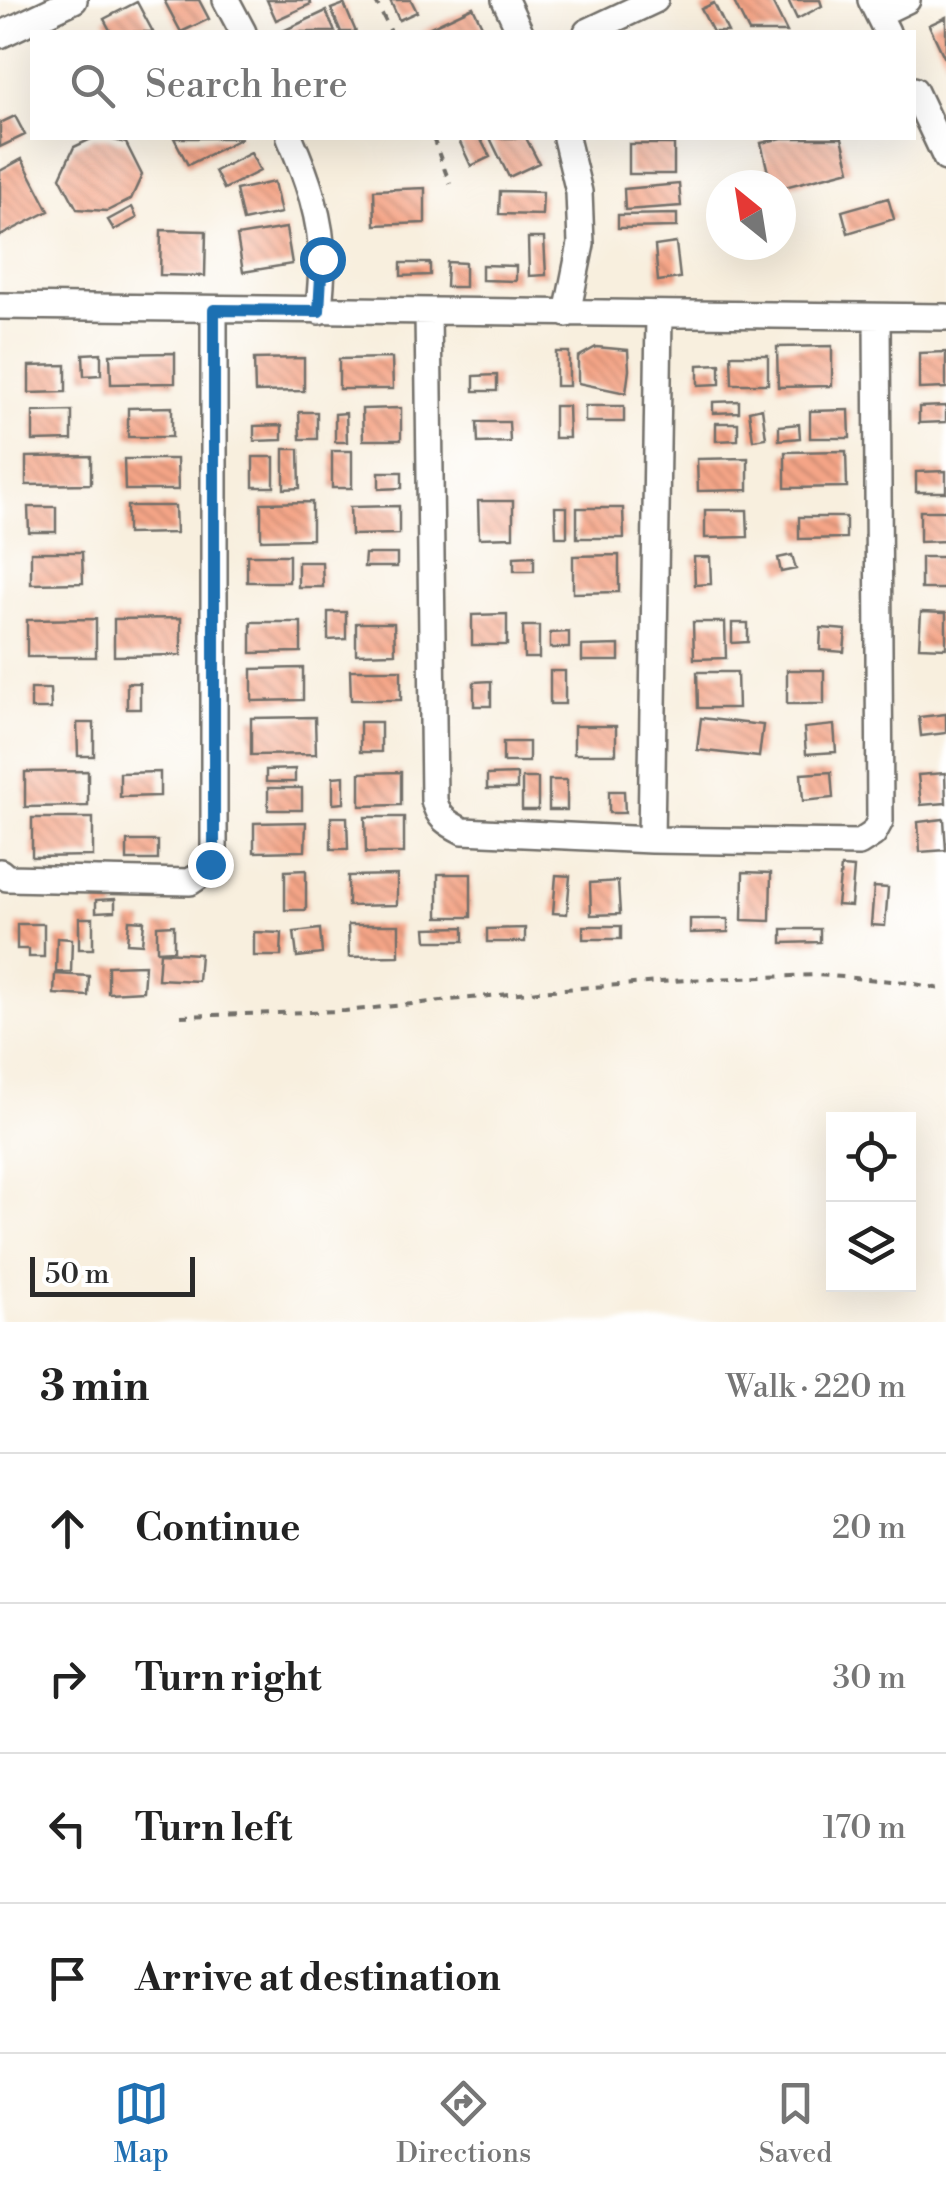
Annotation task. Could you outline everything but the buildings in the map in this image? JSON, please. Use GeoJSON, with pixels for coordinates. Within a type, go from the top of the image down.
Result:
{"type":"FeatureCollection","features":[{"type":"Feature","properties":{"kind":"street"},"geometry":{"type":"LineString","coordinates":[[0,35],[74,0]]}},
{"type":"Feature","properties":{"kind":"street"},"geometry":{"type":"LineString","coordinates":[[226,0],[241,30]]}},
{"type":"Feature","properties":{"kind":"street"},"geometry":{"type":"LineString","coordinates":[[504,0],[519,30]]}},
{"type":"Feature","properties":{"kind":"street"},"geometry":{"type":"LineString","coordinates":[[592,30],[654,0]]}},
{"type":"Feature","properties":{"kind":"street"},"geometry":{"type":"LineString","coordinates":[[878,15],[907,0]]}},
{"type":"Feature","properties":{"kind":"street"},"geometry":{"type":"LineString","coordinates":[[916,94],[946,158]]}},
{"type":"Feature","properties":{"kind":"street"},"geometry":{"type":"LineString","coordinates":[[291,140],[307,178],[318,226],[322,259],[319,311]]}},
{"type":"Feature","properties":{"kind":"street"},"geometry":{"type":"LineString","coordinates":[[566,140],[579,192],[581,244],[567,314]]}},
{"type":"Feature","properties":{"kind":"street"},"geometry":{"type":"LineString","coordinates":[[0,306],[946,317]]}},
{"type":"Feature","properties":{"kind":"street"},"geometry":{"type":"LineString","coordinates":[[0,872],[6,878],[190,882],[202,874],[214,854],[214,310]]}},
{"type":"Feature","properties":{"kind":"street"},"geometry":{"type":"LineString","coordinates":[[428,312],[437,812],[446,822],[463,830],[651,840],[860,842],[874,834],[880,821],[877,318]]}},
{"type":"Feature","properties":{"kind":"street"},"geometry":{"type":"LineString","coordinates":[[651,840],[659,316]]}},
{"type":"Feature","properties":{"kind":"path"},"geometry":{"type":"LineString","coordinates":[[375,0],[389,30]]}},
{"type":"Feature","properties":{"kind":"path"},"geometry":{"type":"LineString","coordinates":[[434,140],[450,184]]}},
{"type":"Feature","properties":{"kind":"path"},"geometry":{"type":"LineString","coordinates":[[181,1016],[345,1011],[538,991],[817,975],[904,982],[946,990]]}},
{"type":"Feature","properties":{"kind":"route"},"geometry":{"type":"LineString","coordinates":[[210,864],[214,854],[214,310],[319,311],[322,259]]}}]}
